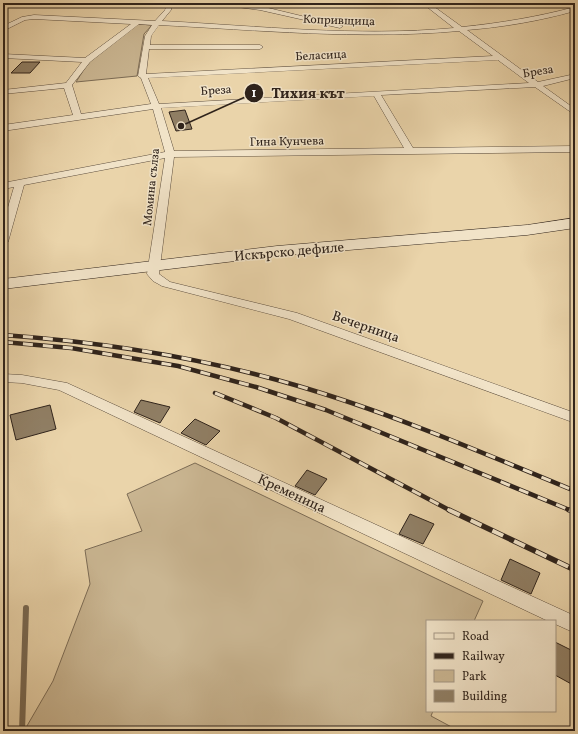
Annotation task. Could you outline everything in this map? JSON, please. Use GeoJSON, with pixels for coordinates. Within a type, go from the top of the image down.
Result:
{"type":"FeatureCollection","features":[{"type":"Feature","properties":{"kind":"main road","name":"Искърско дефиле"},"geometry":{"type":"LineString","coordinates":[[3,284],[277,251],[527,230],[575,223]]}},
{"type":"Feature","properties":{"kind":"street"},"geometry":{"type":"LineString","coordinates":[[142,76],[148,36],[168,10],[170,3]]}},
{"type":"Feature","properties":{"kind":"street"},"geometry":{"type":"LineString","coordinates":[[222,3],[262,5],[369,33]]}},
{"type":"Feature","properties":{"kind":"street"},"geometry":{"type":"LineString","coordinates":[[425,3],[575,113]]}},
{"type":"Feature","properties":{"kind":"street","name":"Копривщица"},"geometry":{"type":"LineString","coordinates":[[3,29],[28,17],[369,33],[429,32],[542,18],[575,9]]}},
{"type":"Feature","properties":{"kind":"street"},"geometry":{"type":"LineString","coordinates":[[78,117],[68,85],[87,60],[138,22]]}},
{"type":"Feature","properties":{"kind":"street"},"geometry":{"type":"LineString","coordinates":[[146,47],[260,47]]}},
{"type":"Feature","properties":{"kind":"street"},"geometry":{"type":"LineString","coordinates":[[3,56],[87,60]]}},
{"type":"Feature","properties":{"kind":"street","name":"Беласица"},"geometry":{"type":"LineString","coordinates":[[142,76],[500,58]]}},
{"type":"Feature","properties":{"kind":"street","name":"Момина сълза"},"geometry":{"type":"LineString","coordinates":[[142,76],[156,107],[168,143],[170,154],[154,266]]}},
{"type":"Feature","properties":{"kind":"street","name":"Бреза"},"geometry":{"type":"LineString","coordinates":[[3,128],[156,107],[376,93],[536,85],[575,76]]}},
{"type":"Feature","properties":{"kind":"street"},"geometry":{"type":"LineString","coordinates":[[3,92],[68,85]]}},
{"type":"Feature","properties":{"kind":"street"},"geometry":{"type":"LineString","coordinates":[[376,93],[410,151]]}},
{"type":"Feature","properties":{"kind":"street","name":"Гина Кунчева"},"geometry":{"type":"LineString","coordinates":[[3,186],[170,154],[575,149]]}},
{"type":"Feature","properties":{"kind":"street"},"geometry":{"type":"LineString","coordinates":[[3,242],[20,182]]}},
{"type":"Feature","properties":{"kind":"street","name":"Вечерница"},"geometry":{"type":"LineString","coordinates":[[154,266],[153,274],[157,279],[166,284],[293,316],[575,418]]}},
{"type":"Feature","properties":{"kind":"street","name":"Кременица"},"geometry":{"type":"LineString","coordinates":[[3,378],[22,379],[62,386],[575,625]]}},
{"type":"Feature","properties":{"kind":"green space"},"geometry":{"type":"Polygon","coordinates":[[[138,24],[152,25],[144,34],[137,76],[76,82],[90,60],[138,24]]]}},
{"type":"Feature","properties":{"kind":"green space"},"geometry":{"type":"Polygon","coordinates":[[[195,463],[483,601],[474,620],[426,620],[426,712],[433,712],[431,716],[459,731],[24,731],[53,681],[90,584],[85,550],[142,531],[127,494],[195,463]]]}},
{"type":"Feature","properties":{"kind":"building"},"geometry":{"type":"Polygon","coordinates":[[[22,62],[40,62],[30,73],[11,73],[22,62]]]}},
{"type":"Feature","properties":{"kind":"building"},"geometry":{"type":"Polygon","coordinates":[[[185,110],[192,129],[176,131],[169,112],[185,110]]]}},
{"type":"Feature","properties":{"kind":"building"},"geometry":{"type":"Polygon","coordinates":[[[141,400],[170,407],[160,423],[134,412],[141,400]]]}},
{"type":"Feature","properties":{"kind":"building"},"geometry":{"type":"Polygon","coordinates":[[[50,405],[56,429],[16,440],[10,415],[50,405]]]}},
{"type":"Feature","properties":{"kind":"building"},"geometry":{"type":"Polygon","coordinates":[[[195,419],[220,431],[206,445],[181,433],[195,419]]]}},
{"type":"Feature","properties":{"kind":"building"},"geometry":{"type":"Polygon","coordinates":[[[307,470],[327,479],[315,495],[295,486],[307,470]]]}},
{"type":"Feature","properties":{"kind":"building"},"geometry":{"type":"Polygon","coordinates":[[[410,514],[434,524],[423,544],[399,534],[410,514]]]}},
{"type":"Feature","properties":{"kind":"building"},"geometry":{"type":"Polygon","coordinates":[[[510,559],[540,573],[531,594],[501,580],[510,559]]]}},
{"type":"Feature","properties":{"kind":"building"},"geometry":{"type":"Polygon","coordinates":[[[556,642],[575,652],[575,686],[556,676],[556,642]]]}},
{"type":"Feature","properties":{"kind":"waterway"},"geometry":{"type":"LineString","coordinates":[[22,731],[26,608]]}},
{"type":"Feature","properties":{"kind":"railway"},"geometry":{"type":"LineString","coordinates":[[3,335],[77,342],[150,352],[223,366],[259,375],[331,396],[402,421],[575,491]]}},
{"type":"Feature","properties":{"kind":"railway"},"geometry":{"type":"LineString","coordinates":[[3,342],[71,348],[178,366],[256,387],[326,410],[572,511]]}},
{"type":"Feature","properties":{"kind":"railway"},"geometry":{"type":"LineString","coordinates":[[215,393],[276,418],[450,511]]}},
{"type":"Feature","properties":{"kind":"railway"},"geometry":{"type":"LineString","coordinates":[[450,511],[575,570]]}},
{"type":"Feature","properties":{"kind":"place","name":"Тихия кът"},"geometry":{"type":"Point","coordinates":[181,126]}}]}
